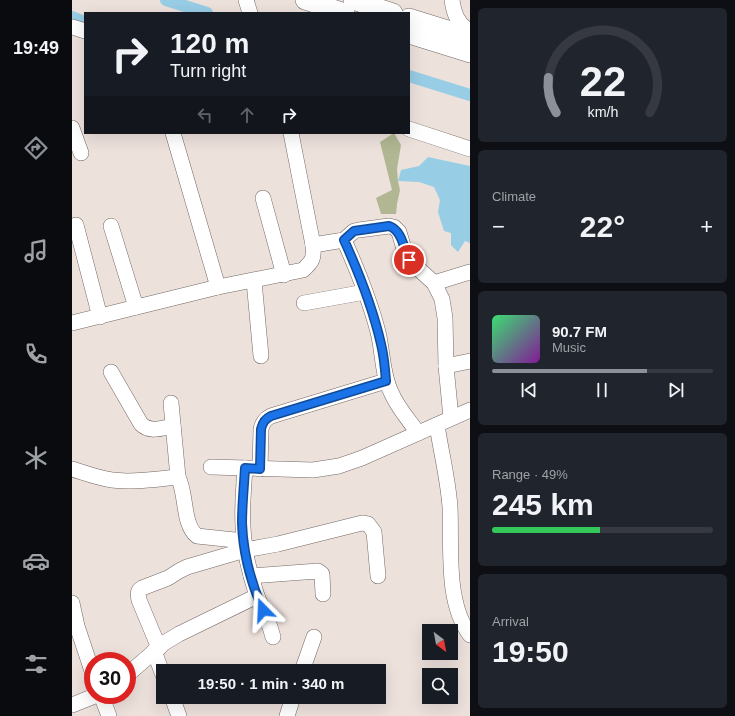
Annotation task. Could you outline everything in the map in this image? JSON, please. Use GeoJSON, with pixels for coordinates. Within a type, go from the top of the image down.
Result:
{"type":"FeatureCollection","features":[{"type":"Feature","properties":{"kind":"main road"},"geometry":{"type":"LineString","coordinates":[[305,0],[342,12]]}},
{"type":"Feature","properties":{"kind":"main road"},"geometry":{"type":"LineString","coordinates":[[353,0],[390,12]]}},
{"type":"Feature","properties":{"kind":"main road"},"geometry":{"type":"LineString","coordinates":[[410,18],[470,37]]}},
{"type":"Feature","properties":{"kind":"main road"},"geometry":{"type":"LineString","coordinates":[[410,34],[470,53]]}},
{"type":"Feature","properties":{"kind":"street"},"geometry":{"type":"LineString","coordinates":[[452,0],[453,11],[456,19],[470,32]]}},
{"type":"Feature","properties":{"kind":"street"},"geometry":{"type":"LineString","coordinates":[[72,27],[84,31]]}},
{"type":"Feature","properties":{"kind":"street"},"geometry":{"type":"LineString","coordinates":[[72,128],[81,153]]}},
{"type":"Feature","properties":{"kind":"street"},"geometry":{"type":"LineString","coordinates":[[410,129],[470,149]]}},
{"type":"Feature","properties":{"kind":"street"},"geometry":{"type":"LineString","coordinates":[[173,134],[218,287]]}},
{"type":"Feature","properties":{"kind":"street"},"geometry":{"type":"LineString","coordinates":[[72,323],[218,287],[303,270],[310,264],[314,256],[313,245],[291,134]]}},
{"type":"Feature","properties":{"kind":"street"},"geometry":{"type":"LineString","coordinates":[[263,198],[284,274]]}},
{"type":"Feature","properties":{"kind":"street"},"geometry":{"type":"LineString","coordinates":[[76,225],[100,317]]}},
{"type":"Feature","properties":{"kind":"street"},"geometry":{"type":"LineString","coordinates":[[111,226],[136,308]]}},
{"type":"Feature","properties":{"kind":"street"},"geometry":{"type":"LineString","coordinates":[[313,245],[344,240],[354,231],[359,230],[389,226],[399,232],[409,260],[434,283],[442,299],[445,318],[446,366],[451,418]]}},
{"type":"Feature","properties":{"kind":"street"},"geometry":{"type":"LineString","coordinates":[[344,240],[377,327],[386,381],[391,394],[418,433]]}},
{"type":"Feature","properties":{"kind":"street"},"geometry":{"type":"LineString","coordinates":[[434,283],[470,272]]}},
{"type":"Feature","properties":{"kind":"street"},"geometry":{"type":"LineString","coordinates":[[254,281],[261,356]]}},
{"type":"Feature","properties":{"kind":"street"},"geometry":{"type":"LineString","coordinates":[[304,303],[364,292]]}},
{"type":"Feature","properties":{"kind":"street"},"geometry":{"type":"LineString","coordinates":[[446,366],[470,361]]}},
{"type":"Feature","properties":{"kind":"street"},"geometry":{"type":"LineString","coordinates":[[111,372],[141,424],[152,430],[173,426]]}},
{"type":"Feature","properties":{"kind":"street"},"geometry":{"type":"LineString","coordinates":[[260,469],[261,429],[266,418],[386,381]]}},
{"type":"Feature","properties":{"kind":"street"},"geometry":{"type":"LineString","coordinates":[[171,403],[178,477],[182,488],[188,524],[191,532],[197,536],[244,545],[278,544],[362,523],[368,524],[374,532],[378,576]]}},
{"type":"Feature","properties":{"kind":"street"},"geometry":{"type":"LineString","coordinates":[[211,467],[313,470],[339,466],[362,458],[470,410]]}},
{"type":"Feature","properties":{"kind":"street"},"geometry":{"type":"LineString","coordinates":[[437,425],[450,506],[453,590],[458,612],[470,635]]}},
{"type":"Feature","properties":{"kind":"street"},"geometry":{"type":"LineString","coordinates":[[245,468],[242,523],[244,545],[257,596],[273,637]]}},
{"type":"Feature","properties":{"kind":"street"},"geometry":{"type":"LineString","coordinates":[[72,469],[92,476],[113,480],[178,477]]}},
{"type":"Feature","properties":{"kind":"street"},"geometry":{"type":"LineString","coordinates":[[160,664],[139,600],[139,590],[168,578],[187,567],[244,545]]}},
{"type":"Feature","properties":{"kind":"street"},"geometry":{"type":"LineString","coordinates":[[251,576],[318,571],[322,574],[322,594]]}},
{"type":"Feature","properties":{"kind":"street"},"geometry":{"type":"LineString","coordinates":[[136,667],[156,650],[179,634],[257,596]]}},
{"type":"Feature","properties":{"kind":"street"},"geometry":{"type":"LineString","coordinates":[[72,603],[77,648],[84,659]]}},
{"type":"Feature","properties":{"kind":"street"},"geometry":{"type":"LineString","coordinates":[[304,664],[314,636]]}},
{"type":"Feature","properties":{"kind":"street"},"geometry":{"type":"LineString","coordinates":[[72,705],[84,700]]}},
{"type":"Feature","properties":{"kind":"street"},"geometry":{"type":"LineString","coordinates":[[104,704],[109,716]]}},
{"type":"Feature","properties":{"kind":"street"},"geometry":{"type":"LineString","coordinates":[[175,704],[179,716]]}},
{"type":"Feature","properties":{"kind":"street"},"geometry":{"type":"LineString","coordinates":[[287,716],[291,704]]}},
{"type":"Feature","properties":{"kind":"green space"},"geometry":{"type":"Polygon","coordinates":[[[395,134],[401,145],[397,169],[400,190],[396,214],[381,214],[376,198],[392,190],[380,142],[395,134]]]}},
{"type":"Feature","properties":{"kind":"water"},"geometry":{"type":"Polygon","coordinates":[[[428,157],[470,166],[470,243],[465,241],[458,252],[451,245],[451,233],[444,231],[438,212],[440,200],[434,187],[419,182],[398,181],[401,170],[419,166],[428,157]]]}},
{"type":"Feature","properties":{"kind":"waterway"},"geometry":{"type":"LineString","coordinates":[[166,0],[204,12]]}},
{"type":"Feature","properties":{"kind":"waterway"},"geometry":{"type":"LineString","coordinates":[[72,17],[84,22]]}},
{"type":"Feature","properties":{"kind":"waterway"},"geometry":{"type":"LineString","coordinates":[[410,76],[470,95]]}},
{"type":"Feature","properties":{"kind":"route"},"geometry":{"type":"LineString","coordinates":[[263,610],[251,576],[245,550],[242,523],[245,468],[260,469],[261,429],[263,422],[266,418],[271,416],[386,381],[384,361],[377,327],[353,259],[344,240],[354,231],[389,226],[399,232],[409,260]]}}]}
